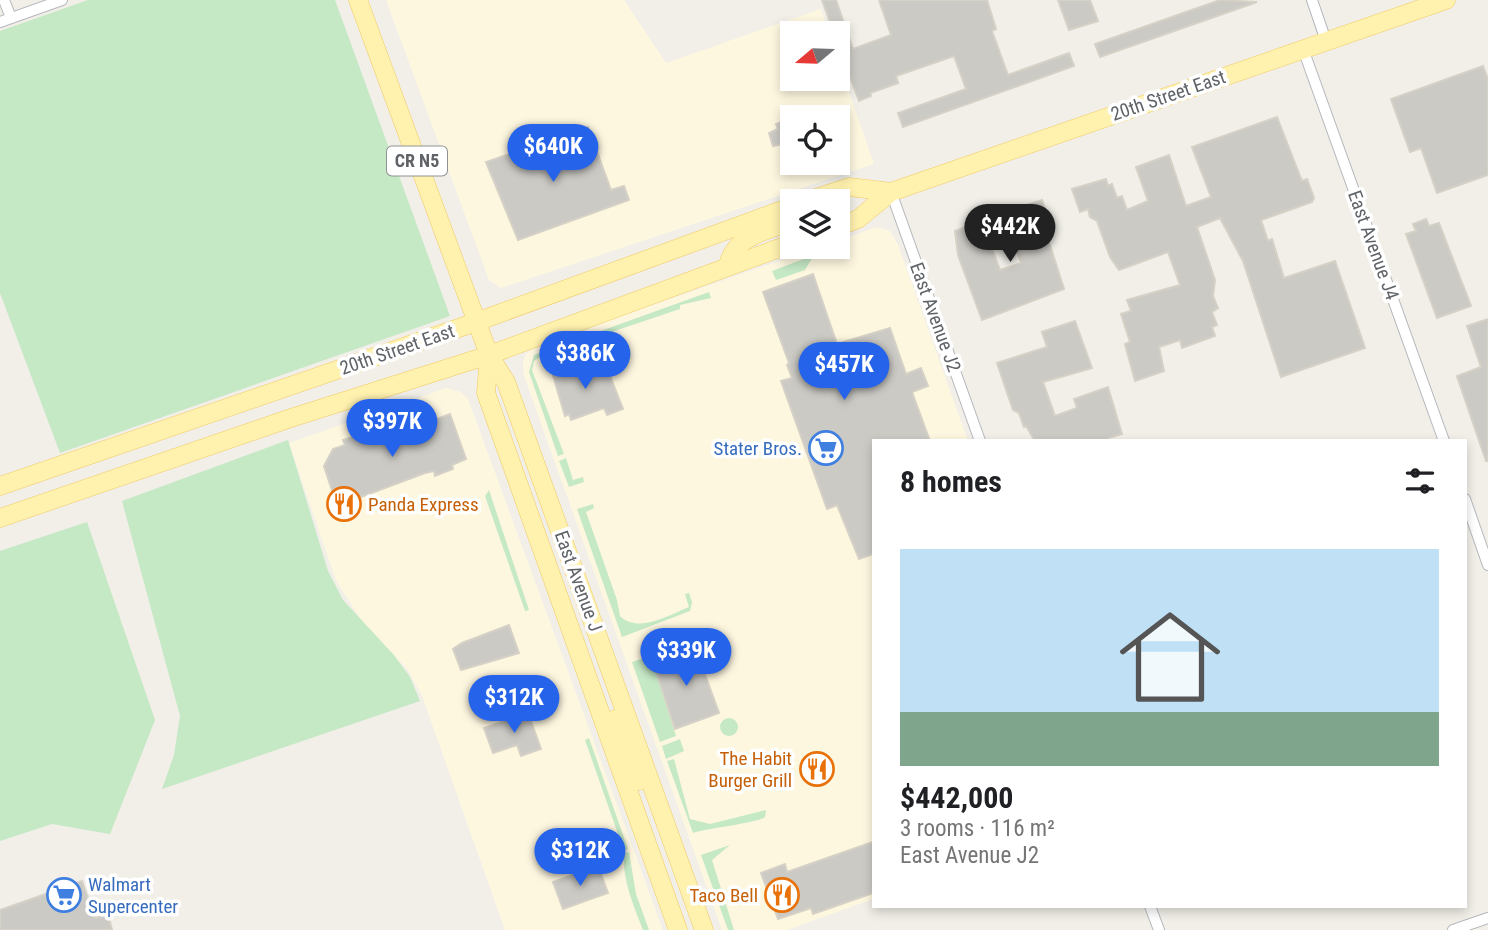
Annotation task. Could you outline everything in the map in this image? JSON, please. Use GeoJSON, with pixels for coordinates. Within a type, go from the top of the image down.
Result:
{"type":"FeatureCollection","features":[{"type":"Feature","properties":{"kind":"main road","name":"East Avenue J"},"geometry":{"type":"LineString","coordinates":[[358,0],[476,322],[489,355],[506,382],[704,930]]}},
{"type":"Feature","properties":{"kind":"main road","name":"20th Street East"},"geometry":{"type":"LineString","coordinates":[[850,222],[858,219],[891,192],[1446,0]]}},
{"type":"Feature","properties":{"kind":"main road","name":"20th Street East"},"geometry":{"type":"LineString","coordinates":[[843,189],[849,187],[891,192]]}},
{"type":"Feature","properties":{"kind":"main road","name":"20th Street East"},"geometry":{"type":"LineString","coordinates":[[0,486],[476,322],[780,211]]}},
{"type":"Feature","properties":{"kind":"main road"},"geometry":{"type":"LineString","coordinates":[[728,266],[731,252],[738,242],[780,226]]}},
{"type":"Feature","properties":{"kind":"main road","name":"20th Street East"},"geometry":{"type":"LineString","coordinates":[[0,518],[291,418],[489,355],[780,248]]}},
{"type":"Feature","properties":{"kind":"main road","name":"East Avenue J"},"geometry":{"type":"LineString","coordinates":[[489,355],[486,393],[678,930]]}},
{"type":"Feature","properties":{"kind":"main road"},"geometry":{"type":"LineString","coordinates":[[532,526],[554,559],[584,635],[599,654],[606,656]]}},
{"type":"Feature","properties":{"kind":"main road"},"geometry":{"type":"LineString","coordinates":[[586,673],[594,676],[608,700],[653,819],[676,851]]}},
{"type":"Feature","properties":{"kind":"street"},"geometry":{"type":"LineString","coordinates":[[4,0],[6,20],[62,0]]}},
{"type":"Feature","properties":{"kind":"street"},"geometry":{"type":"LineString","coordinates":[[1312,0],[1326,41]]}},
{"type":"Feature","properties":{"kind":"street","name":"East Avenue J4"},"geometry":{"type":"LineString","coordinates":[[1303,49],[1443,439]]}},
{"type":"Feature","properties":{"kind":"street","name":"East Avenue J2"},"geometry":{"type":"LineString","coordinates":[[891,192],[979,439]]}},
{"type":"Feature","properties":{"kind":"street"},"geometry":{"type":"LineString","coordinates":[[1467,505],[1488,565]]}},
{"type":"Feature","properties":{"kind":"street"},"geometry":{"type":"LineString","coordinates":[[1151,908],[1159,930]]}},
{"type":"Feature","properties":{"kind":"street"},"geometry":{"type":"LineString","coordinates":[[1453,930],[1488,918]]}},
{"type":"Feature","properties":{"kind":"shaded area"},"geometry":{"type":"Polygon","coordinates":[[[386,0],[624,0],[666,63],[780,23],[780,91],[849,91],[874,164],[850,172],[850,105],[780,105],[780,175],[841,175],[799,189],[780,189],[780,195],[501,288],[489,280],[386,0]]]}},
{"type":"Feature","properties":{"kind":"shaded area"},"geometry":{"type":"Polygon","coordinates":[[[821,9],[825,21],[787,21],[821,9]]]}},
{"type":"Feature","properties":{"kind":"shaded area"},"geometry":{"type":"Polygon","coordinates":[[[877,227],[890,231],[898,245],[967,439],[872,439],[872,899],[787,930],[722,930],[524,376],[523,362],[526,354],[539,344],[785,259],[850,259],[850,237],[877,227]]]}},
{"type":"Feature","properties":{"kind":"shaded area"},"geometry":{"type":"Polygon","coordinates":[[[446,388],[461,392],[468,399],[663,930],[505,930],[422,696],[408,670],[364,624],[336,581],[289,443],[446,388]]]}},
{"type":"Feature","properties":{"kind":"green space"},"geometry":{"type":"Polygon","coordinates":[[[88,0],[335,0],[450,316],[60,453],[0,293],[0,31],[88,0]]]}},
{"type":"Feature","properties":{"kind":"green space"},"geometry":{"type":"Polygon","coordinates":[[[804,259],[812,259],[805,270],[776,280],[772,271],[804,259]]]}},
{"type":"Feature","properties":{"kind":"green space"},"geometry":{"type":"Polygon","coordinates":[[[709,292],[711,298],[680,305],[680,309],[543,355],[534,361],[532,370],[564,454],[558,456],[529,372],[534,355],[709,292]]]}},
{"type":"Feature","properties":{"kind":"green space"},"geometry":{"type":"Polygon","coordinates":[[[288,440],[328,571],[343,600],[393,654],[410,677],[420,701],[162,789],[174,755],[180,716],[122,501],[288,440]]]}},
{"type":"Feature","properties":{"kind":"green space"},"geometry":{"type":"Polygon","coordinates":[[[566,458],[573,480],[583,477],[584,482],[569,487],[559,461],[566,458]]]}},
{"type":"Feature","properties":{"kind":"green space"},"geometry":{"type":"Polygon","coordinates":[[[489,490],[529,610],[525,611],[485,496],[489,490]]]}},
{"type":"Feature","properties":{"kind":"green space"},"geometry":{"type":"Polygon","coordinates":[[[593,504],[594,508],[586,512],[617,600],[620,616],[636,623],[663,618],[689,607],[685,594],[689,593],[692,602],[690,611],[622,637],[577,509],[593,504]]]}},
{"type":"Feature","properties":{"kind":"green space"},"geometry":{"type":"Polygon","coordinates":[[[87,522],[155,720],[110,834],[52,824],[0,841],[0,551],[87,522]]]}},
{"type":"Feature","properties":{"kind":"green space"},"geometry":{"type":"Polygon","coordinates":[[[701,638],[704,640],[695,647],[653,663],[676,736],[660,742],[632,662],[701,638]]]}},
{"type":"Feature","properties":{"kind":"green space"},"geometry":{"type":"Polygon","coordinates":[[[729,718],[735,721],[738,727],[735,733],[729,736],[723,733],[720,727],[723,721],[729,718]]]}},
{"type":"Feature","properties":{"kind":"green space"},"geometry":{"type":"Polygon","coordinates":[[[589,738],[628,849],[624,851],[585,740],[589,738]]]}},
{"type":"Feature","properties":{"kind":"green space"},"geometry":{"type":"Polygon","coordinates":[[[680,739],[684,751],[666,759],[662,746],[680,739]]]}},
{"type":"Feature","properties":{"kind":"green space"},"geometry":{"type":"Polygon","coordinates":[[[674,759],[690,819],[710,824],[766,810],[765,817],[693,833],[667,761],[674,759]]]}},
{"type":"Feature","properties":{"kind":"green space"},"geometry":{"type":"Polygon","coordinates":[[[730,845],[712,860],[734,930],[728,930],[701,855],[730,845]]]}},
{"type":"Feature","properties":{"kind":"green space"},"geometry":{"type":"Polygon","coordinates":[[[629,852],[636,894],[649,930],[643,930],[627,883],[624,853],[629,852]]]}},
{"type":"Feature","properties":{"kind":"building"},"geometry":{"type":"Polygon","coordinates":[[[822,0],[836,0],[843,21],[830,21],[822,0]]]}},
{"type":"Feature","properties":{"kind":"building"},"geometry":{"type":"Polygon","coordinates":[[[879,0],[987,0],[996,29],[992,31],[1008,75],[1069,53],[1074,66],[903,127],[898,113],[966,89],[954,56],[896,76],[898,83],[870,93],[871,96],[859,101],[850,77],[850,40],[853,49],[891,35],[879,0]]]}},
{"type":"Feature","properties":{"kind":"building"},"geometry":{"type":"Polygon","coordinates":[[[1058,0],[1090,0],[1098,21],[1069,30],[1058,0]]]}},
{"type":"Feature","properties":{"kind":"building"},"geometry":{"type":"Polygon","coordinates":[[[1220,0],[1257,2],[1100,57],[1095,44],[1220,0]]]}},
{"type":"Feature","properties":{"kind":"building"},"geometry":{"type":"Polygon","coordinates":[[[1483,66],[1488,79],[1488,175],[1437,193],[1421,148],[1410,152],[1391,99],[1483,66]]]}},
{"type":"Feature","properties":{"kind":"building"},"geometry":{"type":"Polygon","coordinates":[[[1277,117],[1302,181],[1307,179],[1314,198],[1312,202],[1261,220],[1268,241],[1272,239],[1284,278],[1335,261],[1365,348],[1281,377],[1243,261],[1220,218],[1197,227],[1215,280],[1213,296],[1218,308],[1212,312],[1217,325],[1212,327],[1215,336],[1182,348],[1180,340],[1159,347],[1164,371],[1135,381],[1125,344],[1130,342],[1121,314],[1131,311],[1127,300],[1180,285],[1168,252],[1119,270],[1110,257],[1097,221],[1090,217],[1088,209],[1080,212],[1072,189],[1106,179],[1108,186],[1112,184],[1117,198],[1122,196],[1127,210],[1148,201],[1136,167],[1169,155],[1186,206],[1211,197],[1192,147],[1277,117]]]}},
{"type":"Feature","properties":{"kind":"building"},"geometry":{"type":"Polygon","coordinates":[[[780,123],[780,145],[773,146],[769,133],[778,129],[776,124],[780,123]]]}},
{"type":"Feature","properties":{"kind":"building"},"geometry":{"type":"Polygon","coordinates":[[[588,127],[611,190],[624,186],[629,200],[518,240],[486,162],[588,127]]]}},
{"type":"Feature","properties":{"kind":"building"},"geometry":{"type":"Polygon","coordinates":[[[1042,200],[1050,223],[1045,224],[1048,239],[1064,289],[982,320],[958,255],[955,231],[982,221],[1000,270],[1021,263],[1014,235],[1019,233],[1015,209],[1042,200]]]}},
{"type":"Feature","properties":{"kind":"building"},"geometry":{"type":"Polygon","coordinates":[[[1426,219],[1429,226],[1439,223],[1471,306],[1437,318],[1406,234],[1416,231],[1413,224],[1426,219]]]}},
{"type":"Feature","properties":{"kind":"building"},"geometry":{"type":"Polygon","coordinates":[[[813,274],[837,344],[890,328],[906,374],[921,368],[928,386],[912,392],[929,439],[872,439],[872,554],[859,559],[837,505],[827,509],[781,381],[792,378],[787,365],[789,363],[763,292],[813,274]]]}},
{"type":"Feature","properties":{"kind":"building"},"geometry":{"type":"Polygon","coordinates":[[[1488,319],[1486,461],[1457,376],[1481,367],[1467,326],[1488,319]]]}},
{"type":"Feature","properties":{"kind":"building"},"geometry":{"type":"Polygon","coordinates":[[[1075,321],[1092,368],[1043,382],[1055,416],[1077,408],[1074,399],[1108,387],[1122,434],[1108,439],[1034,439],[1026,426],[1024,427],[1019,413],[1013,410],[997,363],[1047,347],[1042,332],[1075,321]]]}},
{"type":"Feature","properties":{"kind":"building"},"geometry":{"type":"Polygon","coordinates":[[[588,359],[593,376],[608,371],[623,409],[607,415],[604,408],[571,420],[569,414],[565,416],[552,372],[588,359]]]}},
{"type":"Feature","properties":{"kind":"building"},"geometry":{"type":"Polygon","coordinates":[[[450,414],[466,459],[452,465],[453,469],[435,476],[434,471],[425,473],[337,506],[324,466],[333,449],[345,445],[343,440],[360,434],[362,439],[380,432],[382,440],[450,414]]]}},
{"type":"Feature","properties":{"kind":"building"},"geometry":{"type":"Polygon","coordinates":[[[509,625],[519,653],[461,670],[453,649],[509,625]]]}},
{"type":"Feature","properties":{"kind":"building"},"geometry":{"type":"Polygon","coordinates":[[[695,647],[719,713],[675,729],[653,662],[695,647]]]}},
{"type":"Feature","properties":{"kind":"building"},"geometry":{"type":"Polygon","coordinates":[[[528,713],[541,749],[521,756],[517,745],[493,753],[484,728],[528,713]]]}},
{"type":"Feature","properties":{"kind":"building"},"geometry":{"type":"Polygon","coordinates":[[[872,842],[872,893],[813,914],[811,908],[778,919],[761,873],[785,864],[787,872],[872,842]]]}},
{"type":"Feature","properties":{"kind":"building"},"geometry":{"type":"Polygon","coordinates":[[[598,866],[608,893],[563,909],[553,882],[598,866]]]}},
{"type":"Feature","properties":{"kind":"building","name":"Walmart Supercenter"},"geometry":{"type":"Polygon","coordinates":[[[82,881],[95,918],[108,914],[112,930],[0,930],[0,910],[82,881]]]}},
{"type":"Feature","properties":{"kind":"place","name":"Stater Bros."},"geometry":{"type":"Point","coordinates":[826,448]}},
{"type":"Feature","properties":{"kind":"place","name":"Panda Express"},"geometry":{"type":"Point","coordinates":[344,504]}},
{"type":"Feature","properties":{"kind":"place","name":"The Habit Burger Grill"},"geometry":{"type":"Point","coordinates":[817,769]}},
{"type":"Feature","properties":{"kind":"place","name":"Walmart Supercenter"},"geometry":{"type":"Point","coordinates":[64,895]}},
{"type":"Feature","properties":{"kind":"place","name":"Taco Bell"},"geometry":{"type":"Point","coordinates":[782,895]}}]}
